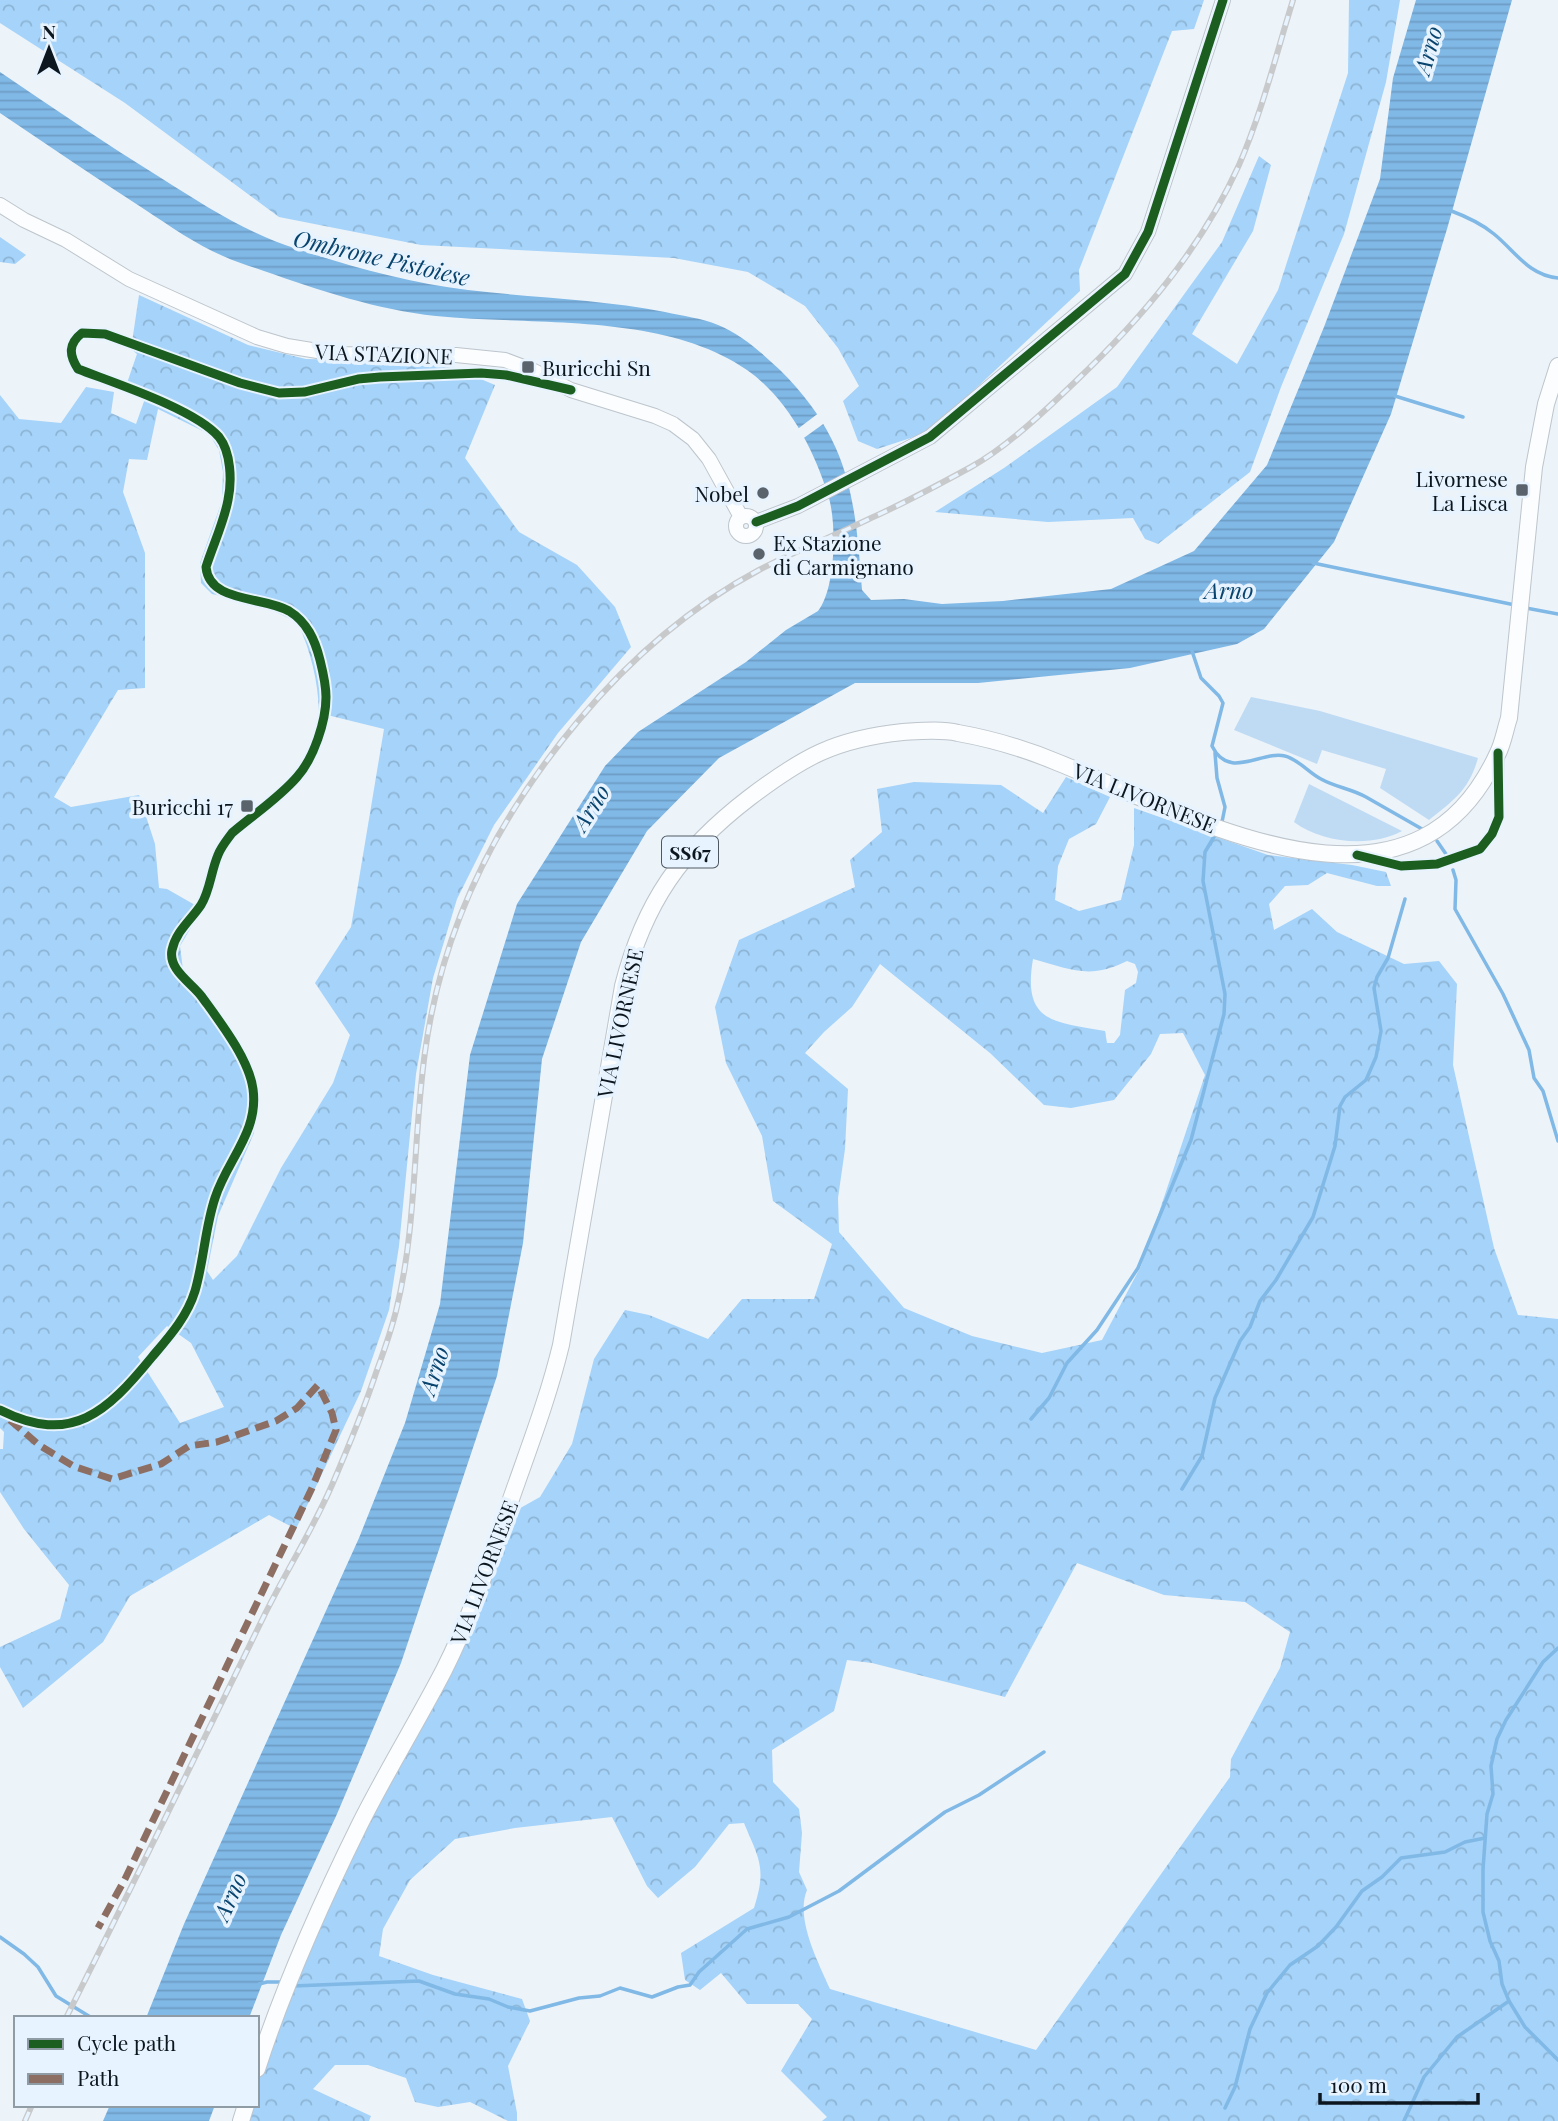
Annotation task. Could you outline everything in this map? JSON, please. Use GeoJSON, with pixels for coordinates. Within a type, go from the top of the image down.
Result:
{"type":"FeatureCollection","features":[{"type":"Feature","properties":{"kind":"main road","name":"VIA LIVORNESE"},"geometry":{"type":"LineString","coordinates":[[259,2064],[320,1909],[361,1823],[444,1668],[481,1586],[551,1383],[561,1345],[608,1068],[633,948],[650,909],[674,870],[745,801],[789,768],[829,747],[874,735],[918,731],[957,732],[1057,762],[1206,823],[1294,849],[1357,855],[1379,853],[1412,843],[1440,827],[1462,808],[1481,785],[1499,753],[1509,718],[1539,434],[1558,366]]}},
{"type":"Feature","properties":{"kind":"street","name":"VIA STAZIONE"},"geometry":{"type":"LineString","coordinates":[[0,205],[66,240],[129,279],[257,337],[287,346],[336,354],[456,355],[505,360],[571,390],[655,416],[673,424],[693,439],[709,459],[741,517],[749,516],[755,522],[798,506],[930,438],[1125,274],[1148,232],[1223,0]]}},
{"type":"Feature","properties":{"kind":"street"},"geometry":{"type":"LineString","coordinates":[[0,1410],[38,1425],[86,1419],[125,1390],[175,1330],[194,1293],[216,1194],[250,1128],[253,1090],[247,1068],[200,994],[180,974],[172,960],[172,950],[188,920],[201,905],[218,853],[232,833],[297,777],[306,763],[326,708],[324,677],[317,649],[303,622],[289,611],[269,603],[231,595],[218,589],[207,577],[206,567],[228,502],[230,486],[225,448],[219,437],[195,417],[78,369],[70,350],[73,340],[82,333],[105,334],[240,383],[279,393],[304,392],[358,379],[481,373],[506,375],[571,390]]}},
{"type":"Feature","properties":{"kind":"street"},"geometry":{"type":"LineString","coordinates":[[1357,855],[1401,866],[1437,863],[1480,849],[1492,834],[1499,817],[1499,753]]}},
{"type":"Feature","properties":{"kind":"shaded area"},"geometry":{"type":"Polygon","coordinates":[[[1251,697],[1320,711],[1478,758],[1465,786],[1429,820],[1380,788],[1386,769],[1322,750],[1317,764],[1234,730],[1251,697]]]}},
{"type":"Feature","properties":{"kind":"shaded area"},"geometry":{"type":"Polygon","coordinates":[[[1309,784],[1402,831],[1376,840],[1347,841],[1318,835],[1305,829],[1294,822],[1309,784]]]}},
{"type":"Feature","properties":{"kind":"green space"},"geometry":{"type":"Polygon","coordinates":[[[0,0],[1204,0],[1194,29],[1172,31],[1079,270],[1080,291],[929,432],[877,449],[858,441],[843,401],[859,386],[838,348],[805,306],[748,272],[674,258],[421,245],[279,217],[125,103],[0,23],[0,0]]]}},
{"type":"Feature","properties":{"kind":"green space"},"geometry":{"type":"Polygon","coordinates":[[[1349,0],[1400,0],[1386,82],[1344,234],[1281,387],[1250,472],[1158,544],[1145,539],[1133,518],[1048,522],[935,512],[1004,468],[1117,387],[1222,242],[1259,156],[1271,165],[1253,231],[1192,334],[1237,364],[1278,290],[1348,73],[1349,0]]]}},
{"type":"Feature","properties":{"kind":"green space"},"geometry":{"type":"Polygon","coordinates":[[[0,237],[26,255],[15,264],[0,262],[0,237]]]}},
{"type":"Feature","properties":{"kind":"green space"},"geometry":{"type":"Polygon","coordinates":[[[139,295],[248,345],[306,359],[440,362],[495,385],[465,458],[519,532],[577,565],[615,607],[631,647],[558,733],[494,825],[457,899],[433,978],[416,1074],[399,1246],[389,1310],[361,1391],[296,1529],[269,1515],[130,1596],[103,1642],[23,1708],[0,1667],[0,1647],[60,1619],[69,1585],[24,1529],[0,1492],[0,1449],[3,1449],[4,1432],[0,1428],[0,395],[19,419],[61,423],[86,387],[114,392],[111,413],[136,424],[148,390],[127,383],[137,354],[131,349],[139,295]],[[158,409],[147,460],[129,459],[123,492],[145,553],[145,688],[118,690],[54,797],[71,807],[139,795],[155,844],[159,888],[167,889],[202,909],[180,946],[183,970],[244,1051],[258,1088],[254,1133],[218,1216],[207,1271],[213,1280],[237,1256],[281,1168],[333,1083],[350,1035],[315,983],[351,927],[384,729],[319,713],[313,667],[298,623],[264,606],[212,594],[201,583],[200,563],[222,501],[223,472],[219,450],[209,434],[158,409]],[[167,1326],[138,1357],[180,1423],[224,1407],[191,1343],[167,1326]]]}},
{"type":"Feature","properties":{"kind":"green space"},"geometry":{"type":"Polygon","coordinates":[[[1066,777],[1110,797],[1096,824],[1069,839],[1058,866],[1055,900],[1079,911],[1121,900],[1134,845],[1134,808],[1268,855],[1386,872],[1391,886],[1377,886],[1327,873],[1308,885],[1285,886],[1269,904],[1274,930],[1312,909],[1337,932],[1404,964],[1439,961],[1457,984],[1453,1065],[1494,1248],[1518,1315],[1558,1319],[1558,2121],[822,2121],[827,2117],[781,2071],[812,2019],[798,2004],[747,2004],[721,1973],[700,1990],[685,1980],[681,1953],[754,1908],[760,1883],[760,1864],[744,1823],[729,1824],[695,1867],[658,1898],[647,1886],[612,1817],[515,1828],[455,1839],[410,1880],[383,1929],[379,1956],[433,1975],[522,1999],[530,2021],[508,2066],[517,2121],[508,2121],[470,2102],[438,2107],[415,2102],[406,2078],[368,2065],[335,2065],[313,2089],[371,2116],[369,2121],[244,2121],[249,2107],[259,2107],[259,2079],[306,1955],[515,1511],[540,1497],[572,1444],[594,1359],[625,1310],[649,1315],[708,1339],[742,1299],[814,1299],[832,1244],[773,1201],[762,1136],[726,1063],[715,1007],[739,940],[855,887],[850,860],[882,832],[877,789],[914,782],[1001,785],[1043,813],[1066,777]],[[1033,959],[1032,996],[1038,1008],[1057,1021],[1105,1031],[1107,1043],[1114,1043],[1120,1035],[1125,990],[1136,983],[1138,972],[1135,964],[1127,961],[1114,967],[1091,971],[1069,969],[1033,959]],[[880,964],[852,1007],[805,1053],[848,1089],[845,1149],[838,1198],[839,1232],[904,1308],[972,1336],[1042,1353],[1102,1340],[1141,1266],[1205,1075],[1183,1033],[1160,1034],[1151,1054],[1114,1100],[1071,1108],[1044,1105],[990,1053],[880,964]],[[1077,1563],[1005,1697],[872,1663],[847,1660],[834,1711],[772,1750],[773,1782],[799,1809],[802,1833],[799,1872],[807,1890],[804,1901],[806,1927],[830,1989],[1036,2050],[1230,1777],[1231,1759],[1280,1668],[1290,1632],[1245,1602],[1164,1595],[1077,1563]]]}},
{"type":"Feature","properties":{"kind":"water","name":"Arno"},"geometry":{"type":"Polygon","coordinates":[[[1416,0],[1512,0],[1391,414],[1334,542],[1264,629],[1237,644],[1130,668],[978,683],[855,683],[719,758],[647,831],[581,942],[542,1059],[523,1243],[497,1376],[401,1663],[337,1814],[281,1935],[250,2016],[147,2016],[184,1924],[359,1538],[405,1423],[440,1304],[470,1055],[517,904],[605,766],[638,732],[746,662],[786,630],[818,611],[824,601],[831,571],[833,521],[828,495],[815,460],[787,410],[775,395],[747,370],[713,351],[677,338],[637,330],[555,322],[436,316],[392,309],[327,292],[233,260],[183,234],[0,113],[0,72],[194,199],[279,243],[403,279],[468,290],[641,308],[699,319],[727,329],[780,370],[803,396],[835,446],[845,471],[851,498],[862,590],[871,600],[904,599],[942,604],[1003,601],[1111,589],[1194,551],[1267,465],[1324,327],[1380,179],[1393,78],[1416,0]]]}},
{"type":"Feature","properties":{"kind":"water"},"geometry":{"type":"Polygon","coordinates":[[[109,2107],[214,2107],[209,2121],[103,2121],[109,2107]]]}},
{"type":"Feature","properties":{"kind":"pier"},"geometry":{"type":"Polygon","coordinates":[[[820,412],[826,422],[801,440],[795,431],[820,412]]]}},
{"type":"Feature","properties":{"kind":"waterway"},"geometry":{"type":"LineString","coordinates":[[1449,210],[1489,230],[1538,272],[1558,278]]}},
{"type":"Feature","properties":{"kind":"waterway"},"geometry":{"type":"LineString","coordinates":[[1395,396],[1463,417]]}},
{"type":"Feature","properties":{"kind":"waterway"},"geometry":{"type":"LineString","coordinates":[[1313,563],[1515,605]]}},
{"type":"Feature","properties":{"kind":"waterway"},"geometry":{"type":"LineString","coordinates":[[1526,608],[1558,614]]}},
{"type":"Feature","properties":{"kind":"waterway"},"geometry":{"type":"LineString","coordinates":[[1192,651],[1201,678],[1223,703],[1212,746],[1219,756],[1237,763],[1276,755],[1285,756],[1321,779],[1361,794],[1422,829]]}},
{"type":"Feature","properties":{"kind":"waterway"},"geometry":{"type":"LineString","coordinates":[[1215,753],[1217,778],[1225,807],[1222,822]]}},
{"type":"Feature","properties":{"kind":"waterway"},"geometry":{"type":"LineString","coordinates":[[1031,1419],[1049,1398],[1067,1363],[1097,1330],[1138,1268],[1191,1140],[1224,1014],[1225,994],[1203,881],[1205,852],[1215,835]]}},
{"type":"Feature","properties":{"kind":"waterway"},"geometry":{"type":"LineString","coordinates":[[1437,841],[1448,857]]}},
{"type":"Feature","properties":{"kind":"waterway"},"geometry":{"type":"LineString","coordinates":[[1453,870],[1456,880],[1455,909],[1503,994],[1529,1050],[1534,1078],[1543,1091],[1558,1141]]}},
{"type":"Feature","properties":{"kind":"waterway"},"geometry":{"type":"LineString","coordinates":[[1182,1489],[1202,1456],[1215,1398],[1240,1341],[1250,1327],[1260,1301],[1276,1280],[1313,1217],[1335,1146],[1340,1106],[1345,1097],[1366,1080],[1376,1057],[1381,1031],[1374,988],[1388,958],[1405,899]]}},
{"type":"Feature","properties":{"kind":"waterway"},"geometry":{"type":"LineString","coordinates":[[1558,1648],[1543,1662],[1497,1739],[1491,1766],[1493,1794],[1487,1814],[1483,1869],[1483,1912],[1490,1941],[1499,1961],[1502,1984],[1525,2027],[1558,2060]]}},
{"type":"Feature","properties":{"kind":"waterway"},"geometry":{"type":"LineString","coordinates":[[293,1986],[419,1981],[455,1994],[489,1999],[508,2007],[530,2011],[579,1998],[600,1996],[620,1988],[652,1997],[690,1985],[699,1972],[747,1929],[789,1917],[839,1891],[945,1812],[979,1795],[1044,1752]]}},
{"type":"Feature","properties":{"kind":"waterway"},"geometry":{"type":"LineString","coordinates":[[1225,2108],[1235,2087],[1250,2029],[1267,1993],[1290,1965],[1318,1946],[1336,1927],[1362,1891],[1382,1877],[1401,1858],[1445,1852],[1465,1842],[1485,1838]]}},
{"type":"Feature","properties":{"kind":"waterway"},"geometry":{"type":"LineString","coordinates":[[0,1937],[38,1967],[56,1996],[89,2016]]}},
{"type":"Feature","properties":{"kind":"waterway"},"geometry":{"type":"LineString","coordinates":[[259,1984],[283,1982]]}},
{"type":"Feature","properties":{"kind":"waterway"},"geometry":{"type":"LineString","coordinates":[[1404,2121],[1424,2077],[1457,2037],[1509,2001]]}},
{"type":"Feature","properties":{"kind":"railway"},"geometry":{"type":"LineString","coordinates":[[67,2016],[263,1618],[324,1502],[367,1399],[392,1326],[403,1279],[421,1084],[433,1006],[460,917],[499,834],[523,795],[579,720],[619,676],[662,636],[709,601],[759,570],[896,506],[985,459],[1039,416],[1124,332],[1188,254],[1224,196],[1255,125],[1293,0]]}},
{"type":"Feature","properties":{"kind":"railway"},"geometry":{"type":"LineString","coordinates":[[25,2121],[31,2107]]}},
{"type":"Feature","properties":{"kind":"marked path"},"geometry":{"type":"LineString","coordinates":[[10,1420],[39,1445],[73,1466],[112,1479],[161,1464],[189,1446],[217,1442],[276,1421],[297,1408],[318,1385],[332,1413],[336,1430],[312,1488],[125,1879],[98,1928]]}},
{"type":"Feature","properties":{"kind":"cycle path"},"geometry":{"type":"LineString","coordinates":[[756,522],[798,506],[930,437],[1125,274],[1148,232],[1223,0]]}},
{"type":"Feature","properties":{"kind":"cycle path"},"geometry":{"type":"LineString","coordinates":[[0,1410],[48,1425],[68,1424],[86,1418],[119,1394],[136,1377],[177,1326],[192,1300],[215,1198],[247,1132],[254,1104],[250,1077],[240,1053],[202,997],[177,970],[172,950],[180,931],[204,899],[216,861],[226,841],[282,792],[309,760],[321,728],[326,697],[318,653],[301,620],[278,606],[227,593],[209,579],[206,567],[224,517],[230,484],[230,467],[219,437],[208,427],[173,407],[78,369],[71,350],[74,341],[82,333],[105,334],[240,383],[279,393],[304,392],[358,379],[481,373],[506,375],[571,390]]}},
{"type":"Feature","properties":{"kind":"cycle path"},"geometry":{"type":"LineString","coordinates":[[1357,855],[1401,866],[1437,864],[1480,849],[1492,834],[1499,817],[1498,753]]}},
{"type":"Feature","properties":{"kind":"place","name":"Buricchi Sn"},"geometry":{"type":"Point","coordinates":[528,367]}},
{"type":"Feature","properties":{"kind":"place","name":"Livornese La Lisca"},"geometry":{"type":"Point","coordinates":[1522,490]}},
{"type":"Feature","properties":{"kind":"place","name":"Nobel"},"geometry":{"type":"Point","coordinates":[763,493]}},
{"type":"Feature","properties":{"kind":"place","name":"Ex Stazione di Carmignano"},"geometry":{"type":"Point","coordinates":[759,554]}},
{"type":"Feature","properties":{"kind":"place","name":"Buricchi 17"},"geometry":{"type":"Point","coordinates":[247,806]}},
{"type":"Feature","properties":{"kind":"water label","name":"Ombrone Pistoiese"},"geometry":{"type":"Point","coordinates":[382,257]}}]}
